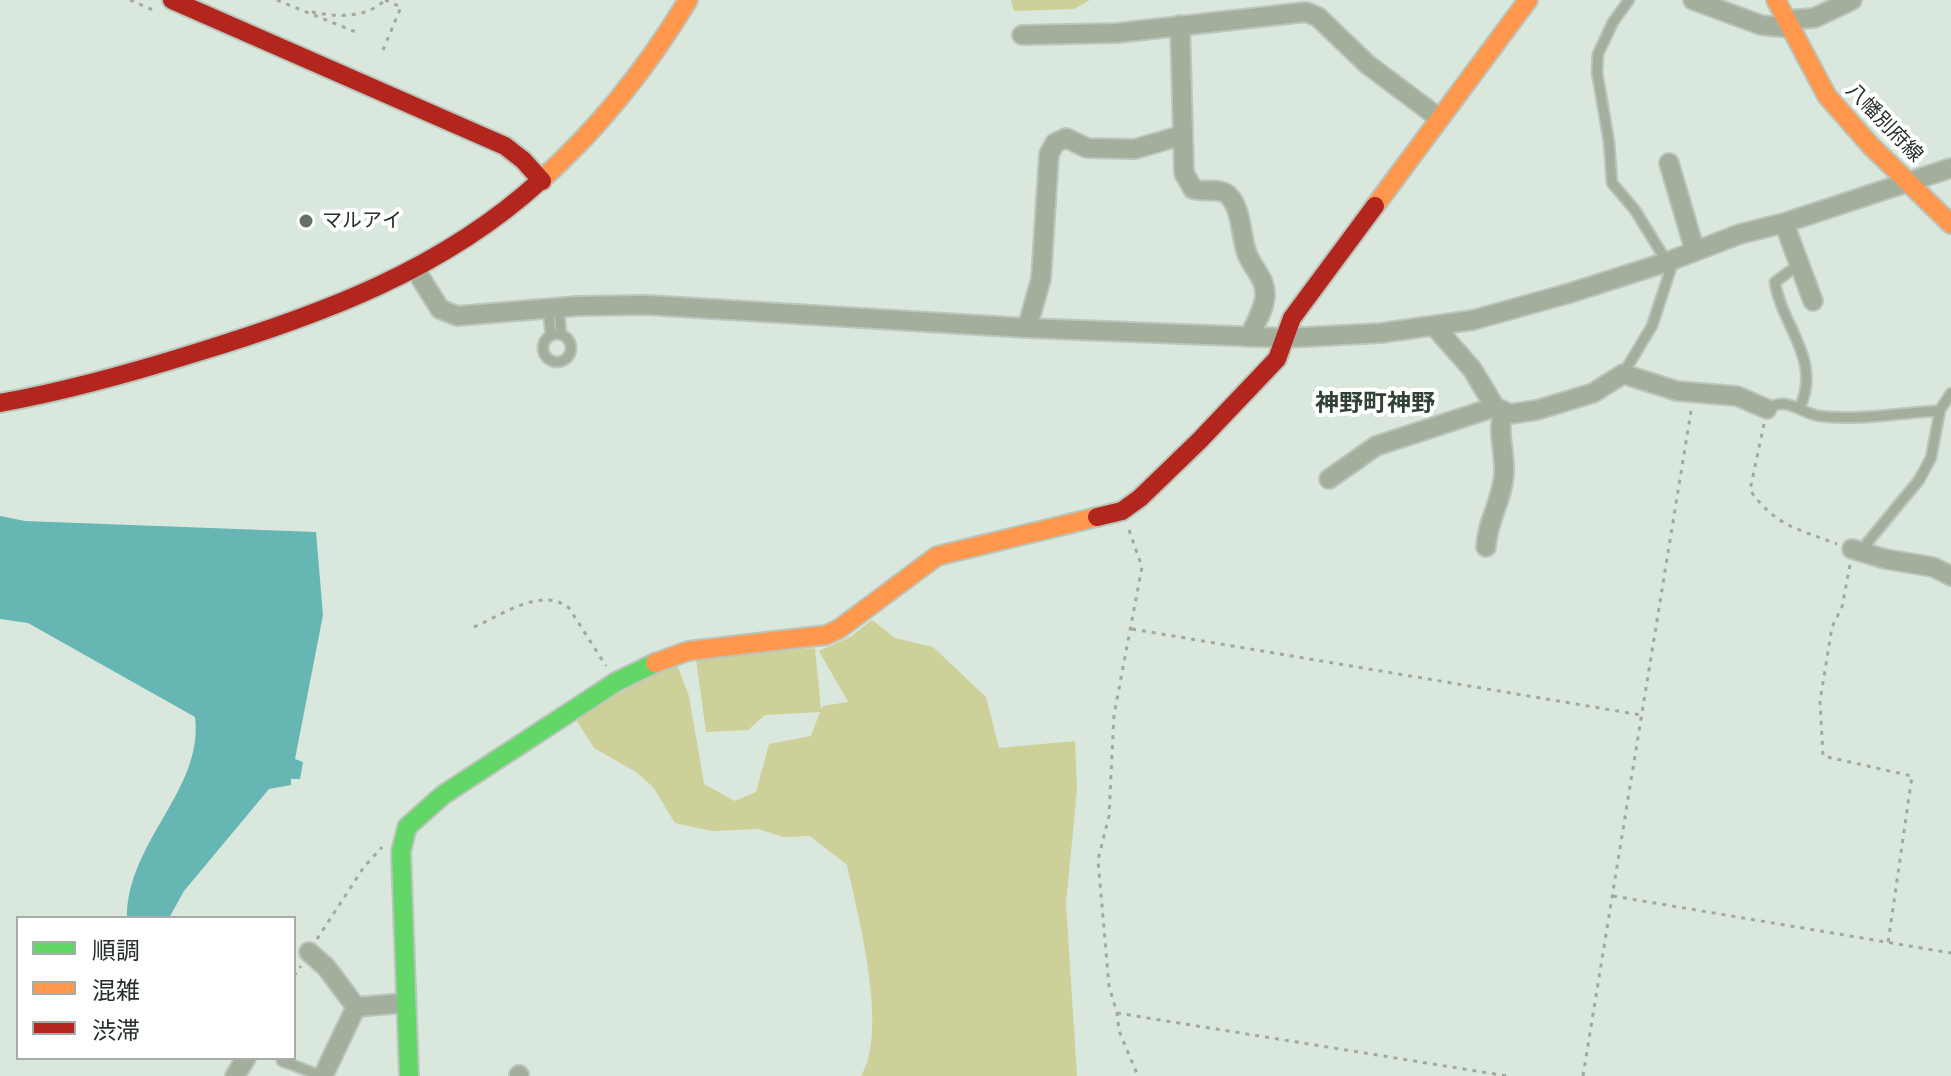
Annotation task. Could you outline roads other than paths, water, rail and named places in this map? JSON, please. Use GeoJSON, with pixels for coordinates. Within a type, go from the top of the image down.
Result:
{"type":"FeatureCollection","features":[{"type":"Feature","properties":{"kind":"street"},"geometry":{"type":"LineString","coordinates":[[172,0],[505,146],[542,181]]}},
{"type":"Feature","properties":{"kind":"street"},"geometry":{"type":"LineString","coordinates":[[0,403],[47,395],[267,331],[341,304],[415,269],[484,226],[542,181],[605,117],[659,46],[688,0]]}},
{"type":"Feature","properties":{"kind":"street"},"geometry":{"type":"LineString","coordinates":[[409,1076],[401,852],[407,827],[415,817],[443,795],[616,682],[664,659],[688,651],[826,635],[839,629],[937,556],[1122,511],[1140,498],[1277,359],[1292,318],[1528,0]]}},
{"type":"Feature","properties":{"kind":"street"},"geometry":{"type":"LineString","coordinates":[[1693,0],[1761,25],[1788,24],[1814,18],[1852,0]]}},
{"type":"Feature","properties":{"kind":"street","name":"八幡別府線"},"geometry":{"type":"LineString","coordinates":[[1776,0],[1827,96],[1848,122],[1951,224]]}},
{"type":"Feature","properties":{"kind":"street"},"geometry":{"type":"LineString","coordinates":[[1022,35],[1047,25],[1117,33],[1306,12],[1318,17],[1367,64],[1439,118]]}},
{"type":"Feature","properties":{"kind":"street"},"geometry":{"type":"LineString","coordinates":[[1180,25],[1184,173],[1193,189],[1205,193],[1218,190],[1228,194],[1243,231],[1246,253],[1262,279],[1265,297],[1249,337]]}},
{"type":"Feature","properties":{"kind":"street"},"geometry":{"type":"LineString","coordinates":[[1027,328],[1041,279],[1049,154],[1055,143],[1066,138],[1087,148],[1135,149],[1183,135]]}},
{"type":"Feature","properties":{"kind":"street"},"geometry":{"type":"LineString","coordinates":[[1669,163],[1695,251]]}},
{"type":"Feature","properties":{"kind":"street"},"geometry":{"type":"LineString","coordinates":[[415,269],[440,309],[457,316],[647,305],[1027,328],[1286,338],[1435,327],[1473,320],[1570,293],[1667,262],[1740,234],[1784,223],[1951,168]]}},
{"type":"Feature","properties":{"kind":"street"},"geometry":{"type":"LineString","coordinates":[[1784,223],[1813,301]]}},
{"type":"Feature","properties":{"kind":"street"},"geometry":{"type":"LineString","coordinates":[[1435,327],[1472,369],[1499,409],[1510,414],[1593,393],[1623,374],[1677,391],[1737,396],[1767,409]]}},
{"type":"Feature","properties":{"kind":"street"},"geometry":{"type":"LineString","coordinates":[[1329,479],[1376,446],[1499,409]]}},
{"type":"Feature","properties":{"kind":"street"},"geometry":{"type":"LineString","coordinates":[[1486,547],[1504,473],[1499,409]]}},
{"type":"Feature","properties":{"kind":"street"},"geometry":{"type":"LineString","coordinates":[[1858,550],[1885,559],[1933,567],[1951,576]]}},
{"type":"Feature","properties":{"kind":"street"},"geometry":{"type":"LineString","coordinates":[[309,952],[326,967],[356,1007]]}},
{"type":"Feature","properties":{"kind":"street"},"geometry":{"type":"LineString","coordinates":[[356,1007],[405,1003]]}},
{"type":"Feature","properties":{"kind":"street"},"geometry":{"type":"LineString","coordinates":[[322,1076],[356,1007]]}},
{"type":"Feature","properties":{"kind":"lane"},"geometry":{"type":"LineString","coordinates":[[1623,374],[1652,326],[1672,265],[1667,262],[1635,210],[1612,183],[1609,142],[1597,72],[1598,54],[1613,22],[1629,0]]}},
{"type":"Feature","properties":{"kind":"lane"},"geometry":{"type":"LineString","coordinates":[[1800,407],[1805,371],[1803,353],[1775,282],[1801,263]]}},
{"type":"Feature","properties":{"kind":"lane"},"geometry":{"type":"LineString","coordinates":[[554,308],[556,335]]}},
{"type":"Feature","properties":{"kind":"lane"},"geometry":{"type":"LineString","coordinates":[[556,335],[570,342],[571,352],[564,361],[553,362],[539,350],[556,335]]}},
{"type":"Feature","properties":{"kind":"lane"},"geometry":{"type":"LineString","coordinates":[[1858,550],[1919,480],[1931,458],[1940,410],[1951,393]]}},
{"type":"Feature","properties":{"kind":"lane"},"geometry":{"type":"LineString","coordinates":[[1767,409],[1772,405],[1800,407],[1818,416],[1872,416],[1940,410]]}},
{"type":"Feature","properties":{"kind":"lane"},"geometry":{"type":"LineString","coordinates":[[282,1061],[322,1076]]}},
{"type":"Feature","properties":{"kind":"water"},"geometry":{"type":"Polygon","coordinates":[[[0,516],[25,521],[316,532],[323,615],[295,759],[303,762],[300,779],[291,779],[291,785],[269,789],[184,891],[170,916],[127,916],[130,890],[139,864],[188,768],[195,743],[195,717],[28,623],[0,619],[0,516]]]}},
{"type":"Feature","properties":{"kind":"place","name":"マルアイ"},"geometry":{"type":"Point","coordinates":[306,221]}},
{"type":"Feature","properties":{"kind":"district","name":"神野町神野"},"geometry":{"type":"Point","coordinates":[1375,404]}}]}
